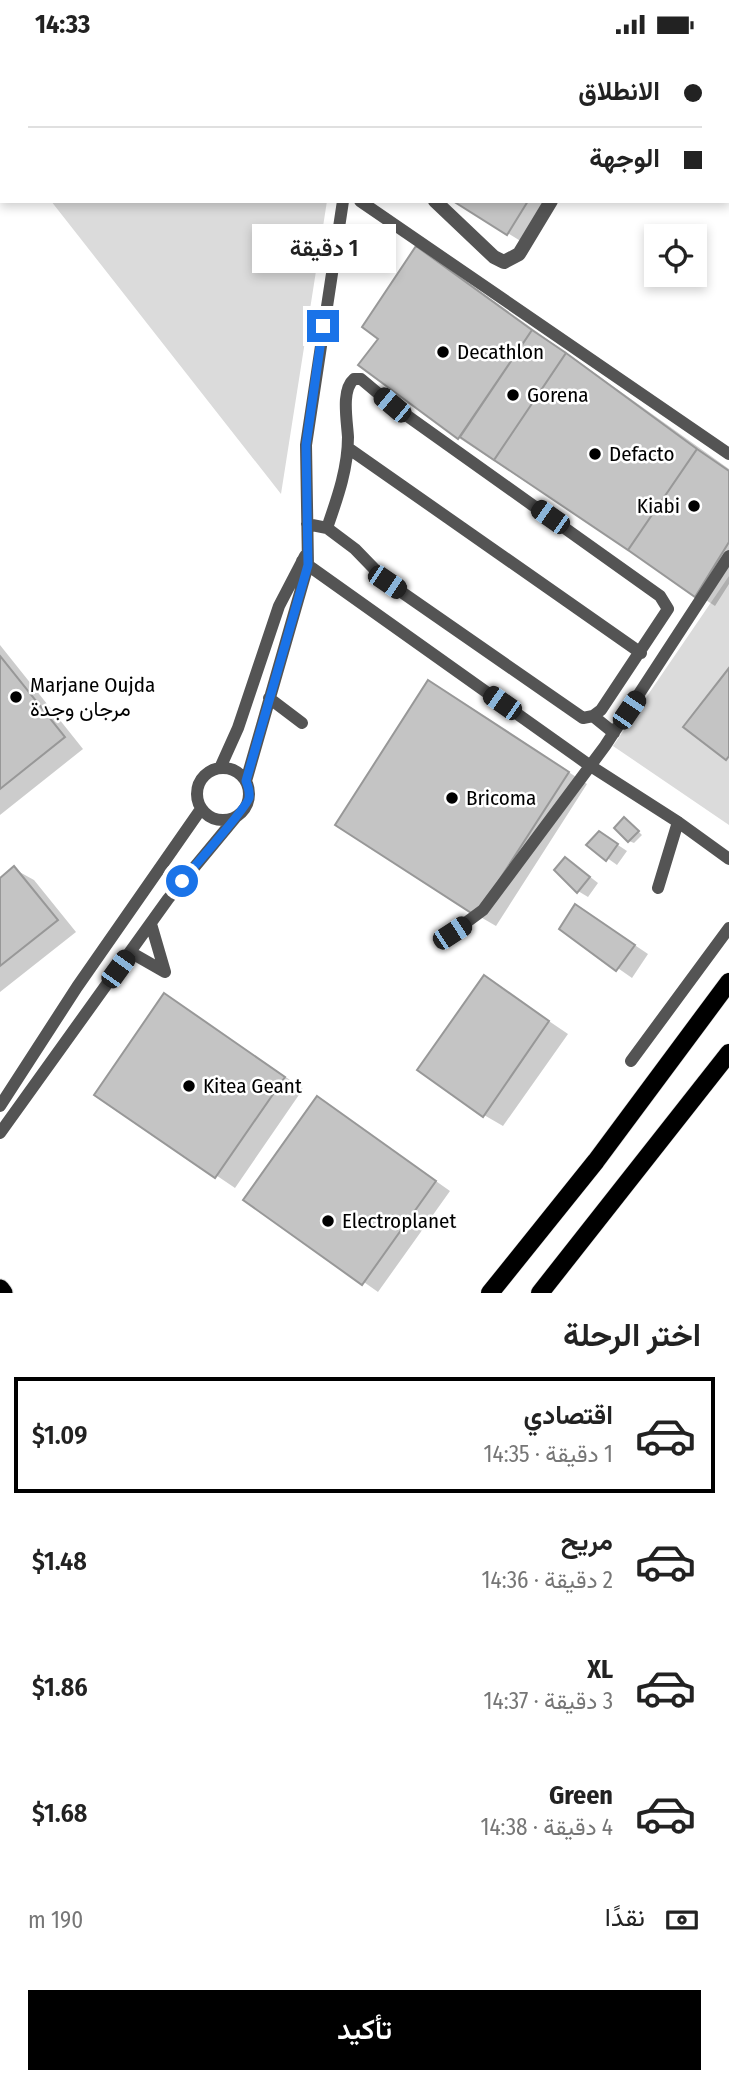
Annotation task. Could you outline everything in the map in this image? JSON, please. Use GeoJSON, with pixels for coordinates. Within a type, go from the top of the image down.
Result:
{"type":"FeatureCollection","features":[{"type":"Feature","properties":{"kind":"main road"},"geometry":{"type":"LineString","coordinates":[[489,1293],[596,1161],[729,982]]}},
{"type":"Feature","properties":{"kind":"main road"},"geometry":{"type":"LineString","coordinates":[[540,1293],[729,1053]]}},
{"type":"Feature","properties":{"kind":"street"},"geometry":{"type":"LineString","coordinates":[[437,203],[494,257],[504,262],[519,254],[550,203]]}},
{"type":"Feature","properties":{"kind":"lane"},"geometry":{"type":"LineString","coordinates":[[0,1133],[150,924],[249,799],[246,781],[306,560],[306,445],[343,203]]}},
{"type":"Feature","properties":{"kind":"lane"},"geometry":{"type":"LineString","coordinates":[[363,203],[729,454]]}},
{"type":"Feature","properties":{"kind":"lane"},"geometry":{"type":"LineString","coordinates":[[307,524],[327,529],[355,549],[387,582],[583,718],[593,716],[601,710],[666,615],[666,604],[660,596],[392,405],[361,379],[354,379],[347,390],[348,448],[341,486],[327,529]]}},
{"type":"Feature","properties":{"kind":"lane"},"geometry":{"type":"LineString","coordinates":[[348,448],[641,653]]}},
{"type":"Feature","properties":{"kind":"lane"},"geometry":{"type":"LineString","coordinates":[[452,933],[483,910],[614,733],[729,557]]}},
{"type":"Feature","properties":{"kind":"lane"},"geometry":{"type":"LineString","coordinates":[[306,560],[589,765],[678,822],[729,859]]}},
{"type":"Feature","properties":{"kind":"lane"},"geometry":{"type":"LineString","coordinates":[[220,768],[238,728],[279,606],[306,560]]}},
{"type":"Feature","properties":{"kind":"lane"},"geometry":{"type":"LineString","coordinates":[[269,698],[302,723]]}},
{"type":"Feature","properties":{"kind":"lane"},"geometry":{"type":"LineString","coordinates":[[593,716],[614,733]]}},
{"type":"Feature","properties":{"kind":"lane"},"geometry":{"type":"LineString","coordinates":[[236,817],[216,820],[201,809],[197,801],[198,786],[209,772],[220,768],[237,772],[246,781]]}},
{"type":"Feature","properties":{"kind":"lane"},"geometry":{"type":"LineString","coordinates":[[0,1106],[77,987],[201,809]]}},
{"type":"Feature","properties":{"kind":"lane"},"geometry":{"type":"LineString","coordinates":[[658,888],[678,822]]}},
{"type":"Feature","properties":{"kind":"lane"},"geometry":{"type":"LineString","coordinates":[[130,952],[165,972],[150,924]]}},
{"type":"Feature","properties":{"kind":"lane"},"geometry":{"type":"LineString","coordinates":[[631,1061],[729,927]]}},
{"type":"Feature","properties":{"kind":"shaded area"},"geometry":{"type":"Polygon","coordinates":[[[53,203],[327,203],[281,494],[53,203]]]}},
{"type":"Feature","properties":{"kind":"shaded area"},"geometry":{"type":"Polygon","coordinates":[[[729,576],[729,825],[613,746],[729,576]]]}},
{"type":"Feature","properties":{"kind":"building"},"geometry":{"type":"Polygon","coordinates":[[[456,203],[527,203],[507,235],[456,203]]]}},
{"type":"Feature","properties":{"kind":"building","name":"Decathlon"},"geometry":{"type":"Polygon","coordinates":[[[416,246],[532,330],[458,439],[358,365],[378,339],[362,327],[416,246]]]}},
{"type":"Feature","properties":{"kind":"building","name":"Gorena"},"geometry":{"type":"Polygon","coordinates":[[[532,330],[566,353],[494,460],[460,437],[532,330]]]}},
{"type":"Feature","properties":{"kind":"building","name":"Defacto"},"geometry":{"type":"Polygon","coordinates":[[[566,353],[697,449],[628,550],[494,460],[566,353]]]}},
{"type":"Feature","properties":{"kind":"building","name":"Kiabi"},"geometry":{"type":"Polygon","coordinates":[[[697,449],[729,471],[729,542],[695,597],[628,550],[697,449]]]}},
{"type":"Feature","properties":{"kind":"building","name":"Marjane Oujda مرجان وجدة"},"geometry":{"type":"Polygon","coordinates":[[[0,656],[65,737],[0,789],[0,656]]]}},
{"type":"Feature","properties":{"kind":"building"},"geometry":{"type":"Polygon","coordinates":[[[729,668],[729,756],[726,760],[683,727],[729,668]]]}},
{"type":"Feature","properties":{"kind":"building","name":"Bricoma"},"geometry":{"type":"Polygon","coordinates":[[[428,680],[569,772],[476,916],[335,825],[428,680]]]}},
{"type":"Feature","properties":{"kind":"building"},"geometry":{"type":"Polygon","coordinates":[[[624,817],[639,831],[628,842],[614,828],[624,817]]]}},
{"type":"Feature","properties":{"kind":"building"},"geometry":{"type":"Polygon","coordinates":[[[599,831],[618,844],[606,861],[586,845],[599,831]]]}},
{"type":"Feature","properties":{"kind":"building"},"geometry":{"type":"Polygon","coordinates":[[[565,857],[590,877],[577,893],[554,870],[565,857]]]}},
{"type":"Feature","properties":{"kind":"building"},"geometry":{"type":"Polygon","coordinates":[[[14,866],[58,920],[0,966],[0,878],[14,866]]]}},
{"type":"Feature","properties":{"kind":"building"},"geometry":{"type":"Polygon","coordinates":[[[575,904],[635,945],[616,971],[559,929],[575,904]]]}},
{"type":"Feature","properties":{"kind":"building"},"geometry":{"type":"Polygon","coordinates":[[[484,975],[549,1021],[483,1117],[417,1070],[484,975]]]}},
{"type":"Feature","properties":{"kind":"building","name":"Kitea Geant"},"geometry":{"type":"Polygon","coordinates":[[[164,993],[285,1077],[215,1178],[94,1095],[164,993]]]}},
{"type":"Feature","properties":{"kind":"building"},"geometry":{"type":"Polygon","coordinates":[[[317,1096],[436,1181],[362,1285],[243,1200],[317,1096]]]}},
{"type":"Feature","properties":{"kind":"place","name":"Decathlon"},"geometry":{"type":"Point","coordinates":[443,352]}},
{"type":"Feature","properties":{"kind":"place","name":"Gorena"},"geometry":{"type":"Point","coordinates":[513,395]}},
{"type":"Feature","properties":{"kind":"place","name":"Defacto"},"geometry":{"type":"Point","coordinates":[595,454]}},
{"type":"Feature","properties":{"kind":"place","name":"Kiabi"},"geometry":{"type":"Point","coordinates":[694,506]}},
{"type":"Feature","properties":{"kind":"place","name":"Marjane Oujda مرجان وجدة"},"geometry":{"type":"Point","coordinates":[16,697]}},
{"type":"Feature","properties":{"kind":"place","name":"Bricoma"},"geometry":{"type":"Point","coordinates":[452,798]}},
{"type":"Feature","properties":{"kind":"place","name":"Kitea Geant"},"geometry":{"type":"Point","coordinates":[189,1086]}},
{"type":"Feature","properties":{"kind":"place","name":"Electroplanet"},"geometry":{"type":"Point","coordinates":[328,1221]}},
{"type":"Feature","properties":{"kind":"route"},"geometry":{"type":"LineString","coordinates":[[182,881],[219,834],[243,811],[249,799],[246,781],[308,565],[306,445],[323,326]]}}]}
